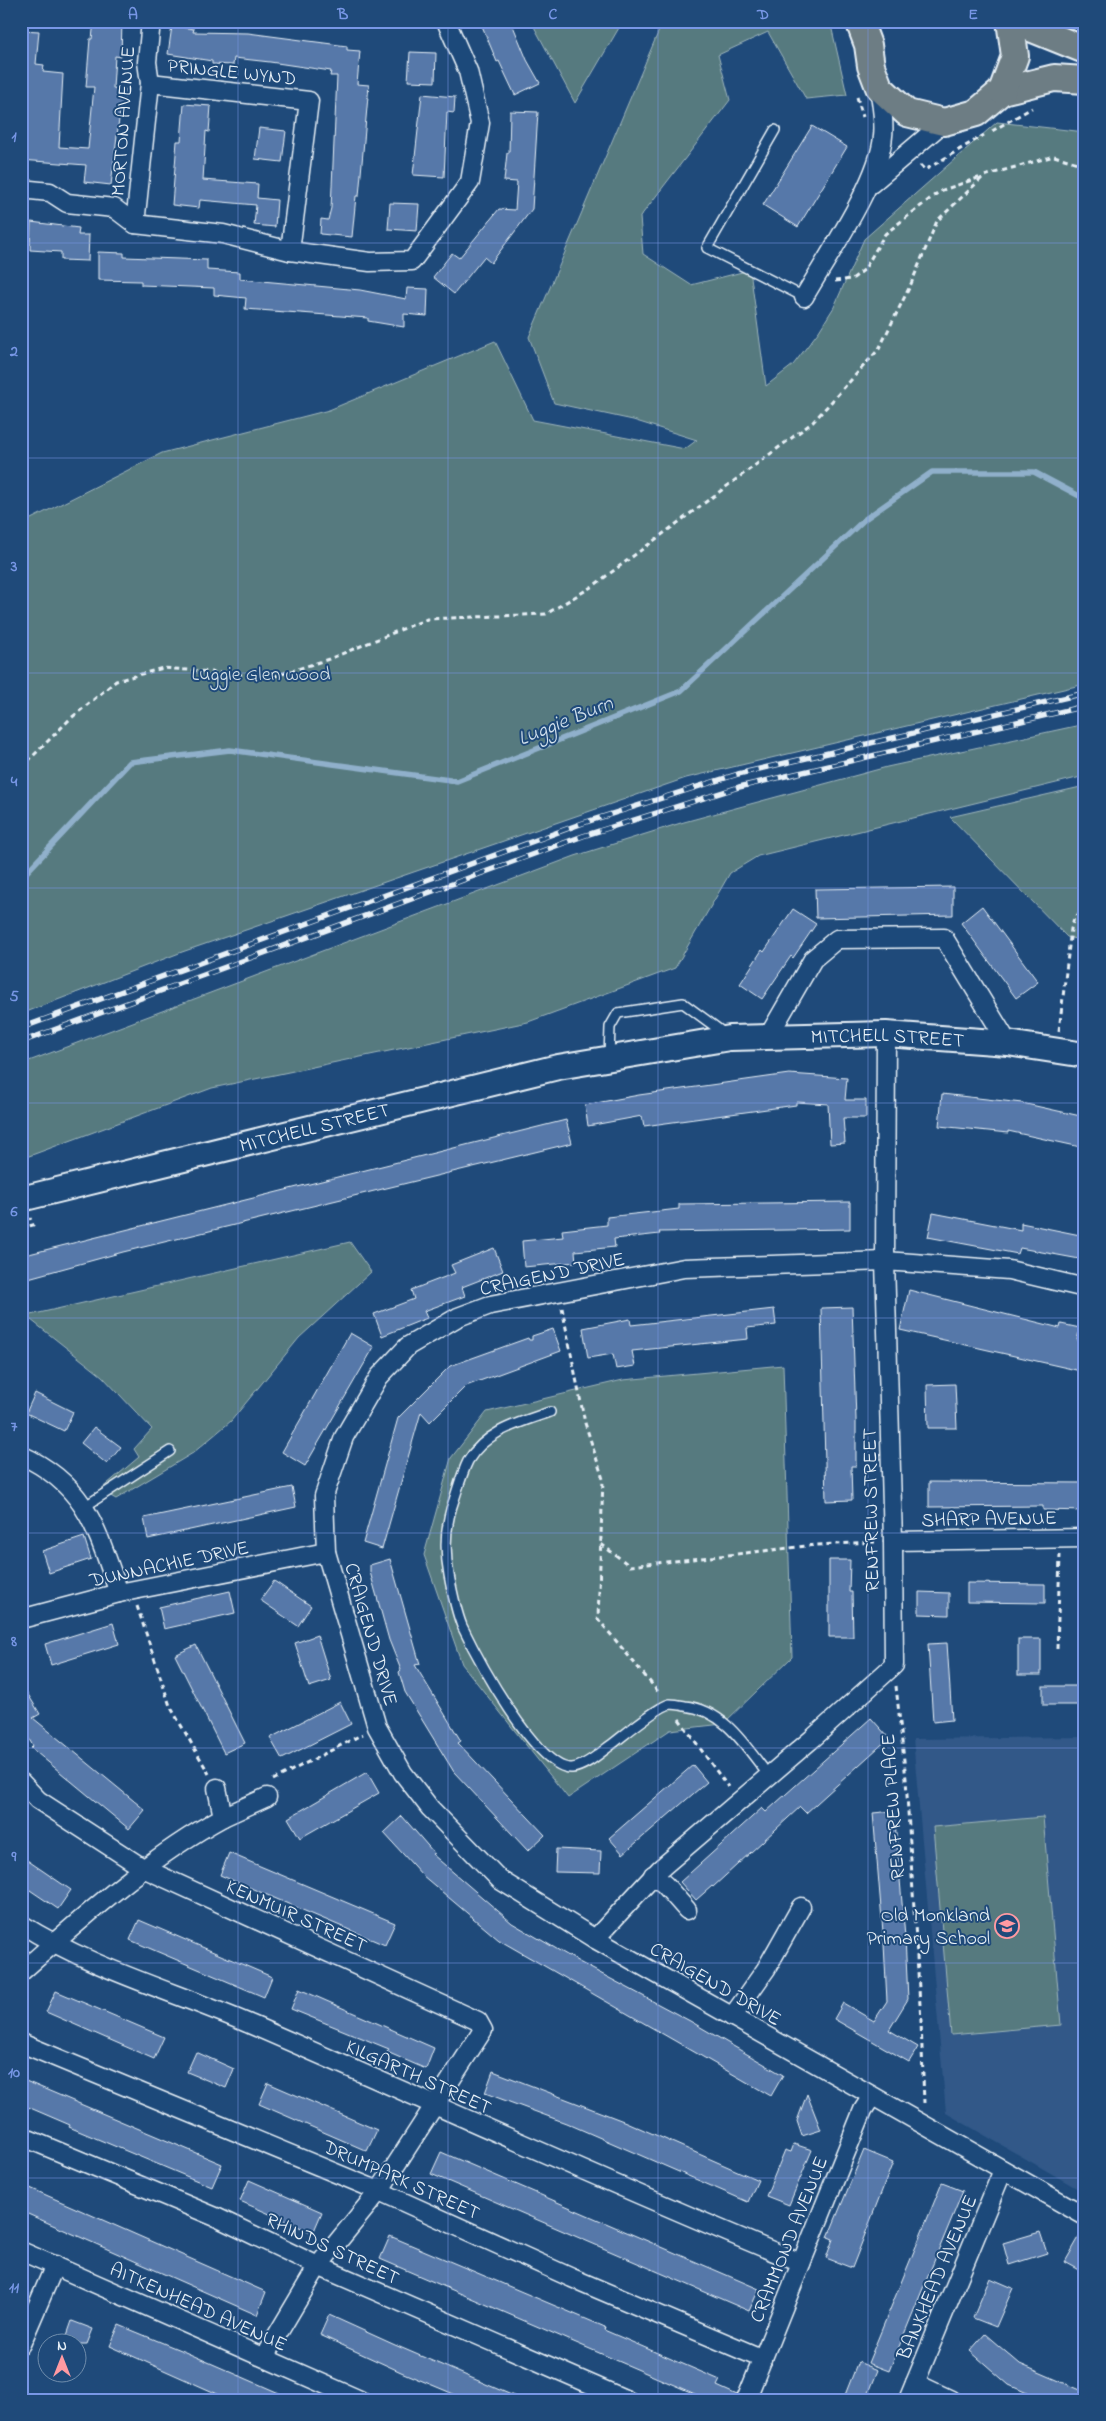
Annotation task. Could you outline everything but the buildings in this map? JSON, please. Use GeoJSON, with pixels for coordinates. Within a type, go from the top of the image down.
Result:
{"type":"FeatureCollection","features":[{"type":"Feature","properties":{"kind":"main road"},"geometry":{"type":"LineString","coordinates":[[1002,91],[1015,56],[1012,21],[1085,50]]}},
{"type":"Feature","properties":{"kind":"main road"},"geometry":{"type":"LineString","coordinates":[[867,29],[870,66],[879,87],[907,113],[944,122],[976,113],[1002,91],[1054,78],[1085,80]]}},
{"type":"Feature","properties":{"kind":"street","name":"MORTON AVENUE"},"geometry":{"type":"LineString","coordinates":[[135,224],[150,83],[147,62],[151,21]]}},
{"type":"Feature","properties":{"kind":"street"},"geometry":{"type":"LineString","coordinates":[[21,188],[50,192],[67,203],[114,208],[135,224],[223,234],[290,251],[370,262],[412,261],[470,182],[480,123],[468,71],[446,21]]}},
{"type":"Feature","properties":{"kind":"street","name":"PRINGLE WYND"},"geometry":{"type":"LineString","coordinates":[[150,83],[309,101],[290,251]]}},
{"type":"Feature","properties":{"kind":"street"},"geometry":{"type":"LineString","coordinates":[[808,290],[867,187],[883,137],[879,87]]}},
{"type":"Feature","properties":{"kind":"street"},"geometry":{"type":"LineString","coordinates":[[867,187],[944,122]]}},
{"type":"Feature","properties":{"kind":"street","name":"MITCHELL STREET"},"geometry":{"type":"LineString","coordinates":[[768,1037],[813,959],[837,939],[944,938],[1008,1043]]}},
{"type":"Feature","properties":{"kind":"street","name":"MITCHELL STREET"},"geometry":{"type":"LineString","coordinates":[[21,1199],[317,1124],[558,1067],[608,1057],[730,1038],[886,1034],[1008,1043],[1057,1049],[1085,1055]]}},
{"type":"Feature","properties":{"kind":"street","name":"RENFREW STREET"},"geometry":{"type":"LineString","coordinates":[[886,1034],[885,1261],[893,1541],[894,1665]]}},
{"type":"Feature","properties":{"kind":"street","name":"CRAIGEND DRIVE"},"geometry":{"type":"LineString","coordinates":[[1085,1288],[1009,1270],[885,1261],[684,1268],[490,1305],[458,1318],[408,1346],[379,1377],[344,1437],[324,1496],[326,1552],[377,1727],[403,1773],[430,1808],[500,1880],[595,1939],[1085,2216]]}},
{"type":"Feature","properties":{"kind":"street"},"geometry":{"type":"LineString","coordinates":[[21,1455],[58,1476],[84,1507],[95,1524],[126,1592]]}},
{"type":"Feature","properties":{"kind":"street","name":"SHARP AVENUE"},"geometry":{"type":"LineString","coordinates":[[893,1541],[1085,1538]]}},
{"type":"Feature","properties":{"kind":"street","name":"DUNNACHIE DRIVE"},"geometry":{"type":"LineString","coordinates":[[21,1620],[126,1592],[326,1552]]}},
{"type":"Feature","properties":{"kind":"street"},"geometry":{"type":"LineString","coordinates":[[595,1939],[653,1875],[769,1776],[894,1665]]}},
{"type":"Feature","properties":{"kind":"street","name":"KENMUIR STREET"},"geometry":{"type":"LineString","coordinates":[[21,1782],[38,1800],[142,1868],[478,2021],[483,2030],[435,2107]]}},
{"type":"Feature","properties":{"kind":"street"},"geometry":{"type":"LineString","coordinates":[[217,1788],[223,1817]]}},
{"type":"Feature","properties":{"kind":"street"},"geometry":{"type":"LineString","coordinates":[[21,1972],[142,1868],[194,1833],[223,1817],[267,1797]]}},
{"type":"Feature","properties":{"kind":"street"},"geometry":{"type":"LineString","coordinates":[[653,1875],[665,1885],[687,1910]]}},
{"type":"Feature","properties":{"kind":"street"},"geometry":{"type":"LineString","coordinates":[[732,2017],[766,1969],[801,1907]]}},
{"type":"Feature","properties":{"kind":"street","name":"KILGARTH STREET"},"geometry":{"type":"LineString","coordinates":[[21,1924],[53,1944],[251,2025],[435,2107],[801,2264]]}},
{"type":"Feature","properties":{"kind":"street","name":"DRUMPARK STREET"},"geometry":{"type":"LineString","coordinates":[[21,2043],[379,2191],[572,2278],[763,2359]]}},
{"type":"Feature","properties":{"kind":"street","name":"CRAMMOND AVENUE"},"geometry":{"type":"LineString","coordinates":[[746,2400],[863,2110],[872,2096]]}},
{"type":"Feature","properties":{"kind":"street"},"geometry":{"type":"LineString","coordinates":[[264,2357],[318,2266],[379,2191],[435,2107]]}},
{"type":"Feature","properties":{"kind":"street","name":"RHINDS STREET"},"geometry":{"type":"LineString","coordinates":[[21,2136],[218,2218],[318,2266],[627,2400]]}},
{"type":"Feature","properties":{"kind":"street","name":"BANKHEAD AVENUE"},"geometry":{"type":"LineString","coordinates":[[908,2400],[1004,2170]]}},
{"type":"Feature","properties":{"kind":"street","name":"AITKENHEAD AVENUE"},"geometry":{"type":"LineString","coordinates":[[21,2251],[360,2400]]}},
{"type":"Feature","properties":{"kind":"street"},"geometry":{"type":"LineString","coordinates":[[21,2344],[55,2265]]}},
{"type":"Feature","properties":{"kind":"street"},"geometry":{"type":"LineString","coordinates":[[914,2383],[951,2400]]}},
{"type":"Feature","properties":{"kind":"lane"},"geometry":{"type":"LineString","coordinates":[[775,130],[707,248],[808,290]]}},
{"type":"Feature","properties":{"kind":"lane"},"geometry":{"type":"LineString","coordinates":[[608,1057],[610,1027],[618,1013],[627,1011],[683,1003],[730,1038]]}},
{"type":"Feature","properties":{"kind":"lane"},"geometry":{"type":"LineString","coordinates":[[550,1412],[505,1428],[481,1443],[467,1463],[451,1510],[445,1542],[449,1574],[462,1624],[491,1680],[536,1747],[556,1764],[572,1768],[593,1758],[641,1722],[669,1704],[690,1706],[711,1713],[729,1726],[769,1776]]}},
{"type":"Feature","properties":{"kind":"lane"},"geometry":{"type":"LineString","coordinates":[[84,1507],[170,1451]]}},
{"type":"Feature","properties":{"kind":"path"},"geometry":{"type":"LineString","coordinates":[[808,290],[852,279],[864,270],[886,234],[940,190],[1054,156],[1085,165]]}},
{"type":"Feature","properties":{"kind":"path"},"geometry":{"type":"LineString","coordinates":[[21,768],[70,719],[116,681],[163,668],[272,677],[329,658],[427,619],[546,614],[593,586],[813,422],[880,349],[911,284],[937,221],[984,176]]}},
{"type":"Feature","properties":{"kind":"path"},"geometry":{"type":"LineString","coordinates":[[1057,1049],[1074,918],[1085,910]]}},
{"type":"Feature","properties":{"kind":"path"},"geometry":{"type":"LineString","coordinates":[[559,1291],[585,1423],[602,1478],[598,1619],[669,1704],[738,1802]]}},
{"type":"Feature","properties":{"kind":"path"},"geometry":{"type":"LineString","coordinates":[[1057,1649],[1061,1538]]}},
{"type":"Feature","properties":{"kind":"path"},"geometry":{"type":"LineString","coordinates":[[601,1544],[630,1566],[816,1545],[893,1541]]}},
{"type":"Feature","properties":{"kind":"path"},"geometry":{"type":"LineString","coordinates":[[126,1592],[170,1706],[217,1788]]}},
{"type":"Feature","properties":{"kind":"path","name":"RENFREW PLACE"},"geometry":{"type":"LineString","coordinates":[[894,1665],[906,1779],[926,2126]]}},
{"type":"Feature","properties":{"kind":"path","name":"CRAIGEND DRIVE"},"geometry":{"type":"LineString","coordinates":[[267,1797],[272,1781],[377,1727]]}},
{"type":"Feature","properties":{"kind":"shaded area","name":"Old Monkland Primary School"},"geometry":{"type":"Polygon","coordinates":[[[1085,1737],[1085,2193],[946,2113],[913,1739],[1085,1737]]]}},
{"type":"Feature","properties":{"kind":"green space"},"geometry":{"type":"Polygon","coordinates":[[[531,21],[623,21],[575,103],[531,21]]]}},
{"type":"Feature","properties":{"kind":"green space","name":"Luggie Glen wood"},"geometry":{"type":"Polygon","coordinates":[[[663,21],[830,21],[847,95],[806,99],[768,32],[718,55],[730,100],[640,217],[643,254],[691,285],[750,270],[766,386],[793,365],[819,331],[834,307],[864,239],[997,122],[1085,132],[1085,684],[686,778],[182,952],[21,1014],[21,524],[162,453],[329,410],[495,341],[533,420],[685,449],[697,440],[633,420],[554,403],[529,337],[663,21]]]}},
{"type":"Feature","properties":{"kind":"green space"},"geometry":{"type":"Polygon","coordinates":[[[1085,724],[1085,776],[758,856],[730,873],[675,968],[528,1022],[212,1088],[21,1159],[21,1064],[575,856],[684,822],[887,767],[1085,724]]]}},
{"type":"Feature","properties":{"kind":"green space"},"geometry":{"type":"Polygon","coordinates":[[[1085,786],[1085,941],[1067,937],[950,817],[1085,786]]]}},
{"type":"Feature","properties":{"kind":"green space"},"geometry":{"type":"Polygon","coordinates":[[[350,1242],[371,1272],[299,1338],[231,1421],[193,1453],[116,1499],[100,1490],[139,1457],[134,1449],[152,1429],[102,1376],[26,1316],[350,1242]]]}},
{"type":"Feature","properties":{"kind":"green space"},"geometry":{"type":"Polygon","coordinates":[[[783,1365],[792,1657],[723,1724],[670,1730],[568,1798],[462,1664],[424,1555],[451,1458],[487,1412],[623,1380],[783,1365]]]}},
{"type":"Feature","properties":{"kind":"green space"},"geometry":{"type":"Polygon","coordinates":[[[1043,1817],[1061,2025],[951,2035],[933,1827],[1043,1817]]]}},
{"type":"Feature","properties":{"kind":"waterway","name":"Luggie Burn"},"geometry":{"type":"LineString","coordinates":[[21,878],[130,762],[230,750],[457,781],[681,691],[865,519],[932,472],[1034,472],[1085,499]]}},
{"type":"Feature","properties":{"kind":"railway"},"geometry":{"type":"LineString","coordinates":[[21,1028],[583,823],[738,774],[1085,693]]}},
{"type":"Feature","properties":{"kind":"railway"},"geometry":{"type":"LineString","coordinates":[[21,1042],[583,836],[739,787],[1085,706]]}},
{"type":"Feature","properties":{"kind":"place","name":"Old Monkland Primary School"},"geometry":{"type":"Point","coordinates":[1007,1926]}}]}
